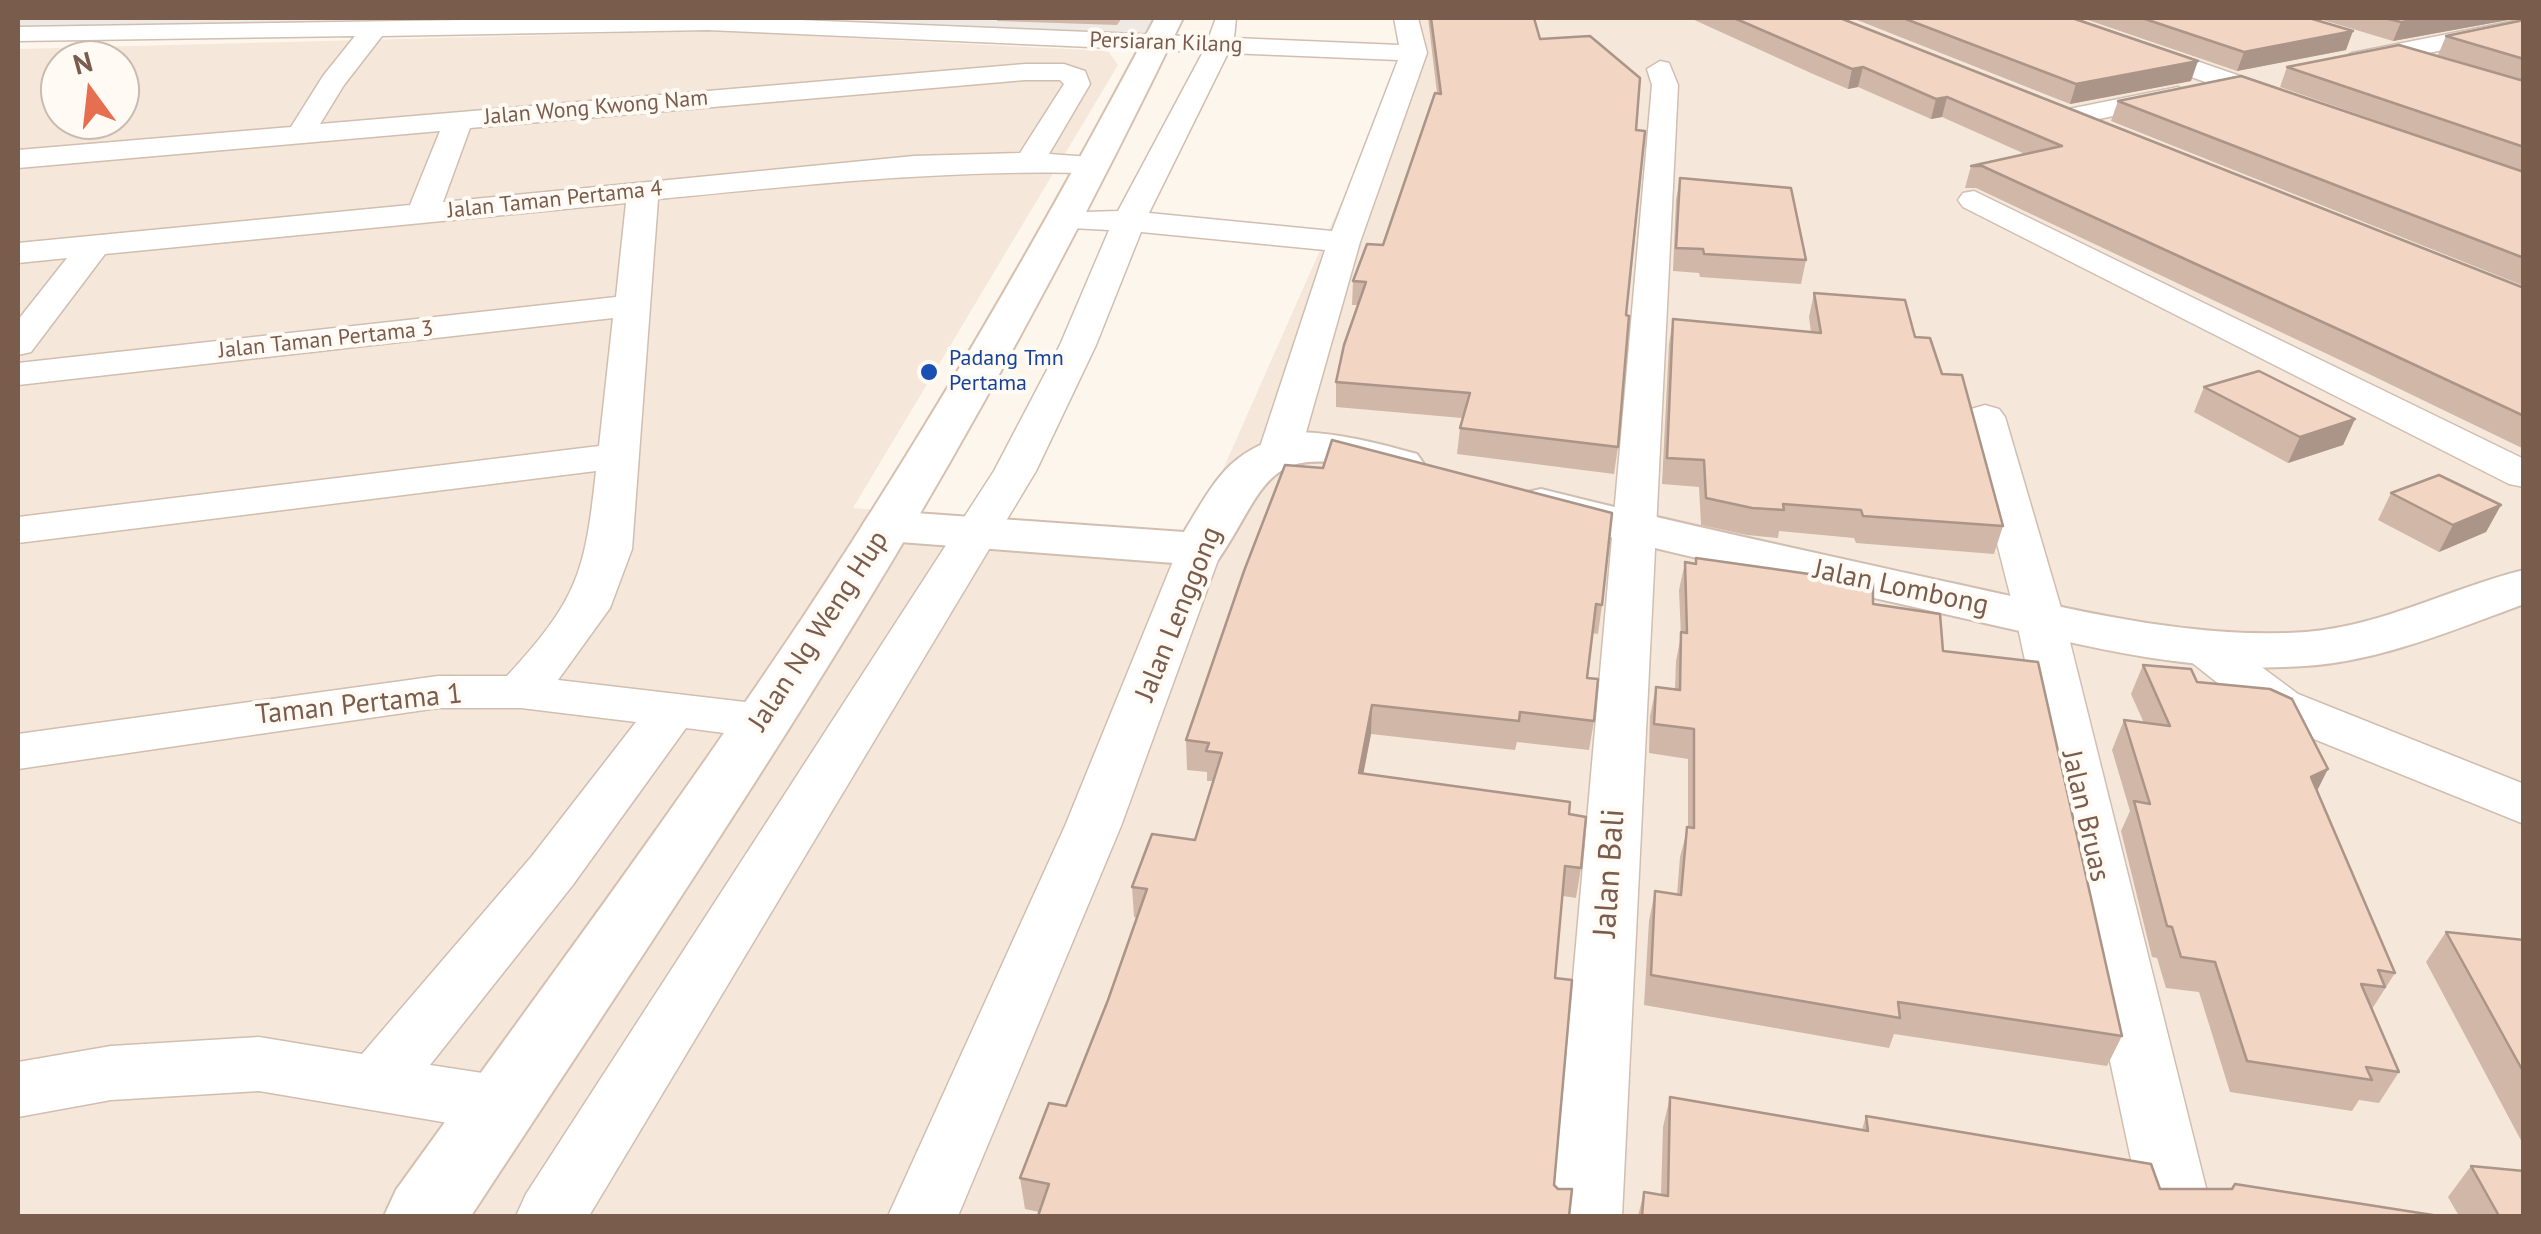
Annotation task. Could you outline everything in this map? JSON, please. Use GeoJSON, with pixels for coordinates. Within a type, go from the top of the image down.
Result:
{"type":"FeatureCollection","features":[{"type":"Feature","properties":{"kind":"main road","name":"Jalan Ng Weng Hup"},"geometry":{"type":"LineString","coordinates":[[425,1216],[762,721],[888,526],[1063,220],[1163,30]]}},
{"type":"Feature","properties":{"kind":"main road"},"geometry":{"type":"LineString","coordinates":[[1280,450],[1327,447],[1446,478]]}},
{"type":"Feature","properties":{"kind":"main road","name":"Jalan Lenggong"},"geometry":{"type":"LineString","coordinates":[[1200,550],[1237,484],[1254,464],[1280,450]]}},
{"type":"Feature","properties":{"kind":"main road","name":"Jalan Lombong"},"geometry":{"type":"LineString","coordinates":[[1502,493],[1632,529],[2040,618],[2203,647],[2262,652],[2360,642],[2406,630],[2524,586]]}},
{"type":"Feature","properties":{"kind":"main road"},"geometry":{"type":"LineString","coordinates":[[888,526],[980,530],[1200,550]]}},
{"type":"Feature","properties":{"kind":"street"},"geometry":{"type":"LineString","coordinates":[[67,34],[93,18]]}},
{"type":"Feature","properties":{"kind":"street"},"geometry":{"type":"LineString","coordinates":[[1280,450],[1344,242],[1414,53],[1406,18]]}},
{"type":"Feature","properties":{"kind":"street"},"geometry":{"type":"LineString","coordinates":[[2050,18],[2307,109]]}},
{"type":"Feature","properties":{"kind":"street","name":"Persiaran Kilang"},"geometry":{"type":"LineString","coordinates":[[18,34],[367,36],[708,23],[1223,31],[1414,53]]}},
{"type":"Feature","properties":{"kind":"street"},"geometry":{"type":"LineString","coordinates":[[2323,67],[2524,26]]}},
{"type":"Feature","properties":{"kind":"street"},"geometry":{"type":"LineString","coordinates":[[551,1216],[980,530],[1078,345],[1130,221],[1223,31]]}},
{"type":"Feature","properties":{"kind":"street"},"geometry":{"type":"LineString","coordinates":[[2337,35],[2449,71]]}},
{"type":"Feature","properties":{"kind":"street"},"geometry":{"type":"LineString","coordinates":[[18,56],[367,36]]}},
{"type":"Feature","properties":{"kind":"street"},"geometry":{"type":"LineString","coordinates":[[302,133],[367,36]]}},
{"type":"Feature","properties":{"kind":"street","name":"Jalan Bali"},"geometry":{"type":"LineString","coordinates":[[1587,1216],[1665,85],[1660,69]]}},
{"type":"Feature","properties":{"kind":"street","name":"Jalan Wong Kwong Nam"},"geometry":{"type":"LineString","coordinates":[[18,159],[1025,72],[1064,72],[1076,77],[1077,84],[1030,161]]}},
{"type":"Feature","properties":{"kind":"street"},"geometry":{"type":"LineString","coordinates":[[2064,118],[2288,74]]}},
{"type":"Feature","properties":{"kind":"street"},"geometry":{"type":"LineString","coordinates":[[2030,103],[2119,140]]}},
{"type":"Feature","properties":{"kind":"street"},"geometry":{"type":"LineString","coordinates":[[423,213],[459,120]]}},
{"type":"Feature","properties":{"kind":"street","name":"Jalan Taman Pertama 4"},"geometry":{"type":"LineString","coordinates":[[18,253],[914,165],[1030,161],[1094,164]]}},
{"type":"Feature","properties":{"kind":"street"},"geometry":{"type":"LineString","coordinates":[[521,692],[557,651],[603,580],[636,305],[643,192]]}},
{"type":"Feature","properties":{"kind":"street"},"geometry":{"type":"LineString","coordinates":[[1974,200],[2524,476]]}},
{"type":"Feature","properties":{"kind":"street"},"geometry":{"type":"LineString","coordinates":[[1063,220],[1130,221],[1344,242]]}},
{"type":"Feature","properties":{"kind":"street"},"geometry":{"type":"LineString","coordinates":[[18,344],[94,246]]}},
{"type":"Feature","properties":{"kind":"street","name":"Jalan Taman Pertama 3"},"geometry":{"type":"LineString","coordinates":[[18,374],[636,305]]}},
{"type":"Feature","properties":{"kind":"street","name":"Jalan Bruas"},"geometry":{"type":"LineString","coordinates":[[1985,417],[2040,618],[2178,1216]]}},
{"type":"Feature","properties":{"kind":"street"},"geometry":{"type":"LineString","coordinates":[[18,530],[618,456]]}},
{"type":"Feature","properties":{"kind":"street","name":"Jalan Lenggong"},"geometry":{"type":"LineString","coordinates":[[923,1216],[1093,826],[1200,550]]}},
{"type":"Feature","properties":{"kind":"street"},"geometry":{"type":"LineString","coordinates":[[2203,647],[2280,706],[2524,805]]}},
{"type":"Feature","properties":{"kind":"street","name":"Taman Pertama 1"},"geometry":{"type":"LineString","coordinates":[[18,752],[438,692],[521,692],[762,721]]}},
{"type":"Feature","properties":{"kind":"street"},"geometry":{"type":"LineString","coordinates":[[377,1083],[552,871],[672,711]]}},
{"type":"Feature","properties":{"kind":"street"},"geometry":{"type":"LineString","coordinates":[[18,1090],[111,1073],[260,1064],[502,1104]]}},
{"type":"Feature","properties":{"kind":"shaded area"},"geometry":{"type":"Polygon","coordinates":[[[18,18],[1162,18],[1153,42],[711,21],[18,34],[18,18]]]}},
{"type":"Feature","properties":{"kind":"shaded area"},"geometry":{"type":"Polygon","coordinates":[[[1400,18],[2523,18],[2523,1216],[18,1216],[18,49],[40,48],[40,140],[140,140],[140,46],[706,31],[1108,51],[1118,65],[853,508],[1194,535],[1409,49],[1400,18]]]}},
{"type":"Feature","properties":{"kind":"building"},"geometry":{"type":"Polygon","coordinates":[[[1431,18],[1534,18],[1540,39],[1590,36],[1640,78],[1636,130],[1645,131],[1626,315],[1629,316],[1618,447],[1460,428],[1470,393],[1336,382],[1366,282],[1353,281],[1367,244],[1383,245],[1435,93],[1441,94],[1431,18]]]}},
{"type":"Feature","properties":{"kind":"building"},"geometry":{"type":"Polygon","coordinates":[[[1734,18],[1840,18],[2524,288],[2524,416],[1982,166],[1971,166],[2062,146],[1947,97],[1936,99],[1863,67],[1852,69],[1734,18]]]}},
{"type":"Feature","properties":{"kind":"building"},"geometry":{"type":"Polygon","coordinates":[[[1903,18],[2072,18],[2198,61],[2076,84],[1903,18]]]}},
{"type":"Feature","properties":{"kind":"building"},"geometry":{"type":"Polygon","coordinates":[[[2142,18],[2309,18],[2353,31],[2244,52],[2142,18]]]}},
{"type":"Feature","properties":{"kind":"building"},"geometry":{"type":"Polygon","coordinates":[[[2384,18],[2428,18],[2401,22],[2384,18]]]}},
{"type":"Feature","properties":{"kind":"building"},"geometry":{"type":"Polygon","coordinates":[[[2524,20],[2524,59],[2446,36],[2524,20]]]}},
{"type":"Feature","properties":{"kind":"building"},"geometry":{"type":"Polygon","coordinates":[[[2399,45],[2524,81],[2524,147],[2287,67],[2399,45]]]}},
{"type":"Feature","properties":{"kind":"building"},"geometry":{"type":"Polygon","coordinates":[[[2241,76],[2524,172],[2524,258],[2118,101],[2241,76]]]}},
{"type":"Feature","properties":{"kind":"building"},"geometry":{"type":"Polygon","coordinates":[[[1680,178],[1791,188],[1806,260],[1704,254],[1703,249],[1676,248],[1680,178]]]}},
{"type":"Feature","properties":{"kind":"building"},"geometry":{"type":"Polygon","coordinates":[[[1814,293],[1905,300],[1915,337],[1930,338],[1942,374],[1962,375],[2003,526],[1863,516],[1861,510],[1783,504],[1784,510],[1752,508],[1706,498],[1704,460],[1667,458],[1673,319],[1821,333],[1814,293]]]}},
{"type":"Feature","properties":{"kind":"building"},"geometry":{"type":"Polygon","coordinates":[[[2259,371],[2355,419],[2300,437],[2204,387],[2259,371]]]}},
{"type":"Feature","properties":{"kind":"building"},"geometry":{"type":"Polygon","coordinates":[[[1332,440],[1612,513],[1602,605],[1596,604],[1587,678],[1598,679],[1594,721],[1520,712],[1519,721],[1372,705],[1359,773],[1570,802],[1569,814],[1586,817],[1581,868],[1565,866],[1555,978],[1572,980],[1554,1185],[1558,1189],[1572,1189],[1569,1216],[1038,1216],[1049,1184],[1020,1178],[1049,1103],[1066,1106],[1108,1000],[1147,889],[1132,887],[1152,834],[1195,840],[1222,753],[1206,751],[1209,743],[1186,740],[1244,571],[1285,465],[1323,468],[1332,440]]]}},
{"type":"Feature","properties":{"kind":"building"},"geometry":{"type":"Polygon","coordinates":[[[2439,475],[2501,505],[2453,525],[2391,493],[2439,475]]]}},
{"type":"Feature","properties":{"kind":"building"},"geometry":{"type":"Polygon","coordinates":[[[1696,558],[1873,583],[1873,604],[1940,614],[1943,651],[2038,662],[2122,1036],[1898,1002],[1900,1018],[1651,975],[1655,891],[1681,895],[1687,827],[1694,828],[1694,729],[1654,724],[1656,687],[1680,690],[1681,632],[1687,633],[1685,562],[1696,564],[1696,558]]]}},
{"type":"Feature","properties":{"kind":"building"},"geometry":{"type":"Polygon","coordinates":[[[2143,665],[2191,669],[2197,682],[2270,689],[2292,699],[2328,769],[2311,777],[2395,973],[2378,970],[2385,987],[2361,984],[2399,1072],[2366,1067],[2372,1080],[2247,1061],[2215,962],[2181,957],[2172,927],[2167,926],[2134,801],[2150,804],[2124,720],[2170,726],[2143,665]]]}},
{"type":"Feature","properties":{"kind":"building"},"geometry":{"type":"Polygon","coordinates":[[[2446,932],[2524,940],[2524,1073],[2446,932]]]}},
{"type":"Feature","properties":{"kind":"building"},"geometry":{"type":"Polygon","coordinates":[[[1670,1097],[1868,1131],[1866,1116],[2151,1164],[2160,1189],[2232,1189],[2235,1184],[2439,1216],[1642,1216],[1644,1192],[1668,1196],[1670,1097]]]}},
{"type":"Feature","properties":{"kind":"building"},"geometry":{"type":"Polygon","coordinates":[[[2471,1166],[2524,1171],[2524,1216],[2499,1216],[2471,1166]]]}},
{"type":"Feature","properties":{"kind":"place","name":"Padang Tmn Pertama"},"geometry":{"type":"Point","coordinates":[929,372]}}]}
